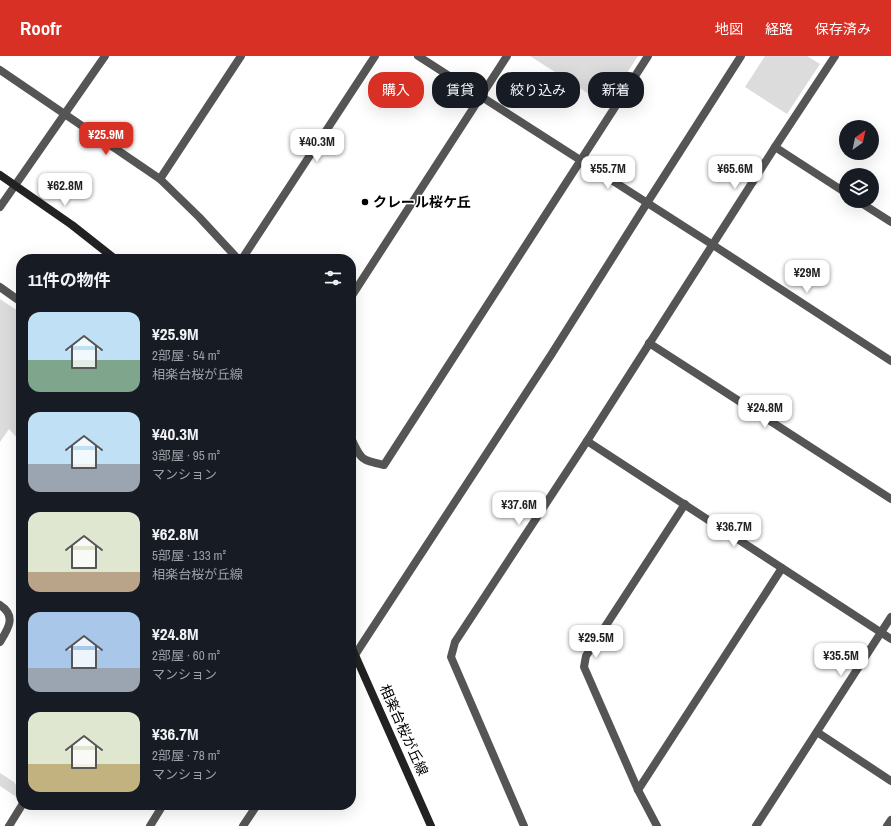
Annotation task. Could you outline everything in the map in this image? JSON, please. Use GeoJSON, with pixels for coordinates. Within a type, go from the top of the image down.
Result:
{"type":"FeatureCollection","features":[{"type":"Feature","properties":{"kind":"main road"},"geometry":{"type":"LineString","coordinates":[[0,175],[72,225],[109,254]]}},
{"type":"Feature","properties":{"kind":"main road","name":"相楽台桜が丘線"},"geometry":{"type":"LineString","coordinates":[[356,664],[431,826]]}},
{"type":"Feature","properties":{"kind":"street"},"geometry":{"type":"LineString","coordinates":[[0,207],[105,56]]}},
{"type":"Feature","properties":{"kind":"street"},"geometry":{"type":"LineString","coordinates":[[160,179],[241,56]]}},
{"type":"Feature","properties":{"kind":"street"},"geometry":{"type":"LineString","coordinates":[[245,254],[375,56]]}},
{"type":"Feature","properties":{"kind":"street"},"geometry":{"type":"LineString","coordinates":[[418,56],[443,72]]}},
{"type":"Feature","properties":{"kind":"street"},"geometry":{"type":"LineString","coordinates":[[488,85],[507,56]]}},
{"type":"Feature","properties":{"kind":"street"},"geometry":{"type":"LineString","coordinates":[[356,449],[360,457],[367,462],[384,465],[648,56]]}},
{"type":"Feature","properties":{"kind":"street"},"geometry":{"type":"LineString","coordinates":[[356,653],[552,355],[741,56]]}},
{"type":"Feature","properties":{"kind":"street"},"geometry":{"type":"LineString","coordinates":[[524,826],[452,656],[455,642],[587,441],[774,147],[835,56]]}},
{"type":"Feature","properties":{"kind":"street"},"geometry":{"type":"LineString","coordinates":[[0,70],[160,179],[199,217],[233,254]]}},
{"type":"Feature","properties":{"kind":"street"},"geometry":{"type":"LineString","coordinates":[[488,101],[891,361]]}},
{"type":"Feature","properties":{"kind":"street"},"geometry":{"type":"LineString","coordinates":[[356,289],[473,108]]}},
{"type":"Feature","properties":{"kind":"street"},"geometry":{"type":"LineString","coordinates":[[774,147],[839,189]]}},
{"type":"Feature","properties":{"kind":"street"},"geometry":{"type":"LineString","coordinates":[[869,208],[891,222]]}},
{"type":"Feature","properties":{"kind":"street"},"geometry":{"type":"LineString","coordinates":[[0,288],[16,299]]}},
{"type":"Feature","properties":{"kind":"street"},"geometry":{"type":"LineString","coordinates":[[649,343],[891,499]]}},
{"type":"Feature","properties":{"kind":"street"},"geometry":{"type":"LineString","coordinates":[[587,441],[891,639]]}},
{"type":"Feature","properties":{"kind":"street"},"geometry":{"type":"LineString","coordinates":[[657,826],[638,790],[584,667],[586,656],[684,504]]}},
{"type":"Feature","properties":{"kind":"street"},"geometry":{"type":"LineString","coordinates":[[638,790],[782,568]]}},
{"type":"Feature","properties":{"kind":"street"},"geometry":{"type":"LineString","coordinates":[[0,605],[5,608],[10,619],[10,624],[0,642]]}},
{"type":"Feature","properties":{"kind":"street"},"geometry":{"type":"LineString","coordinates":[[756,826],[891,616]]}},
{"type":"Feature","properties":{"kind":"street"},"geometry":{"type":"LineString","coordinates":[[817,732],[891,781]]}},
{"type":"Feature","properties":{"kind":"street"},"geometry":{"type":"LineString","coordinates":[[9,826],[19,810]]}},
{"type":"Feature","properties":{"kind":"street"},"geometry":{"type":"LineString","coordinates":[[150,826],[160,810]]}},
{"type":"Feature","properties":{"kind":"street"},"geometry":{"type":"LineString","coordinates":[[244,826],[254,810]]}},
{"type":"Feature","properties":{"kind":"street"},"geometry":{"type":"LineString","coordinates":[[887,826],[891,820]]}},
{"type":"Feature","properties":{"kind":"shaded area"},"geometry":{"type":"Polygon","coordinates":[[[530,56],[638,56],[628,72],[588,72],[588,93],[580,88],[580,72],[555,72],[530,56]]]}},
{"type":"Feature","properties":{"kind":"shaded area"},"geometry":{"type":"Polygon","coordinates":[[[765,56],[807,56],[820,64],[787,114],[745,87],[765,56]]]}},
{"type":"Feature","properties":{"kind":"shaded area"},"geometry":{"type":"Polygon","coordinates":[[[0,299],[16,310],[16,437],[9,429],[0,442],[0,299]]]}},
{"type":"Feature","properties":{"kind":"shaded area"},"geometry":{"type":"Polygon","coordinates":[[[0,773],[16,785],[16,797],[0,786],[0,773]]]}},
{"type":"Feature","properties":{"kind":"place","name":"クレール桜ケ丘"},"geometry":{"type":"Point","coordinates":[365,202]}}]}
